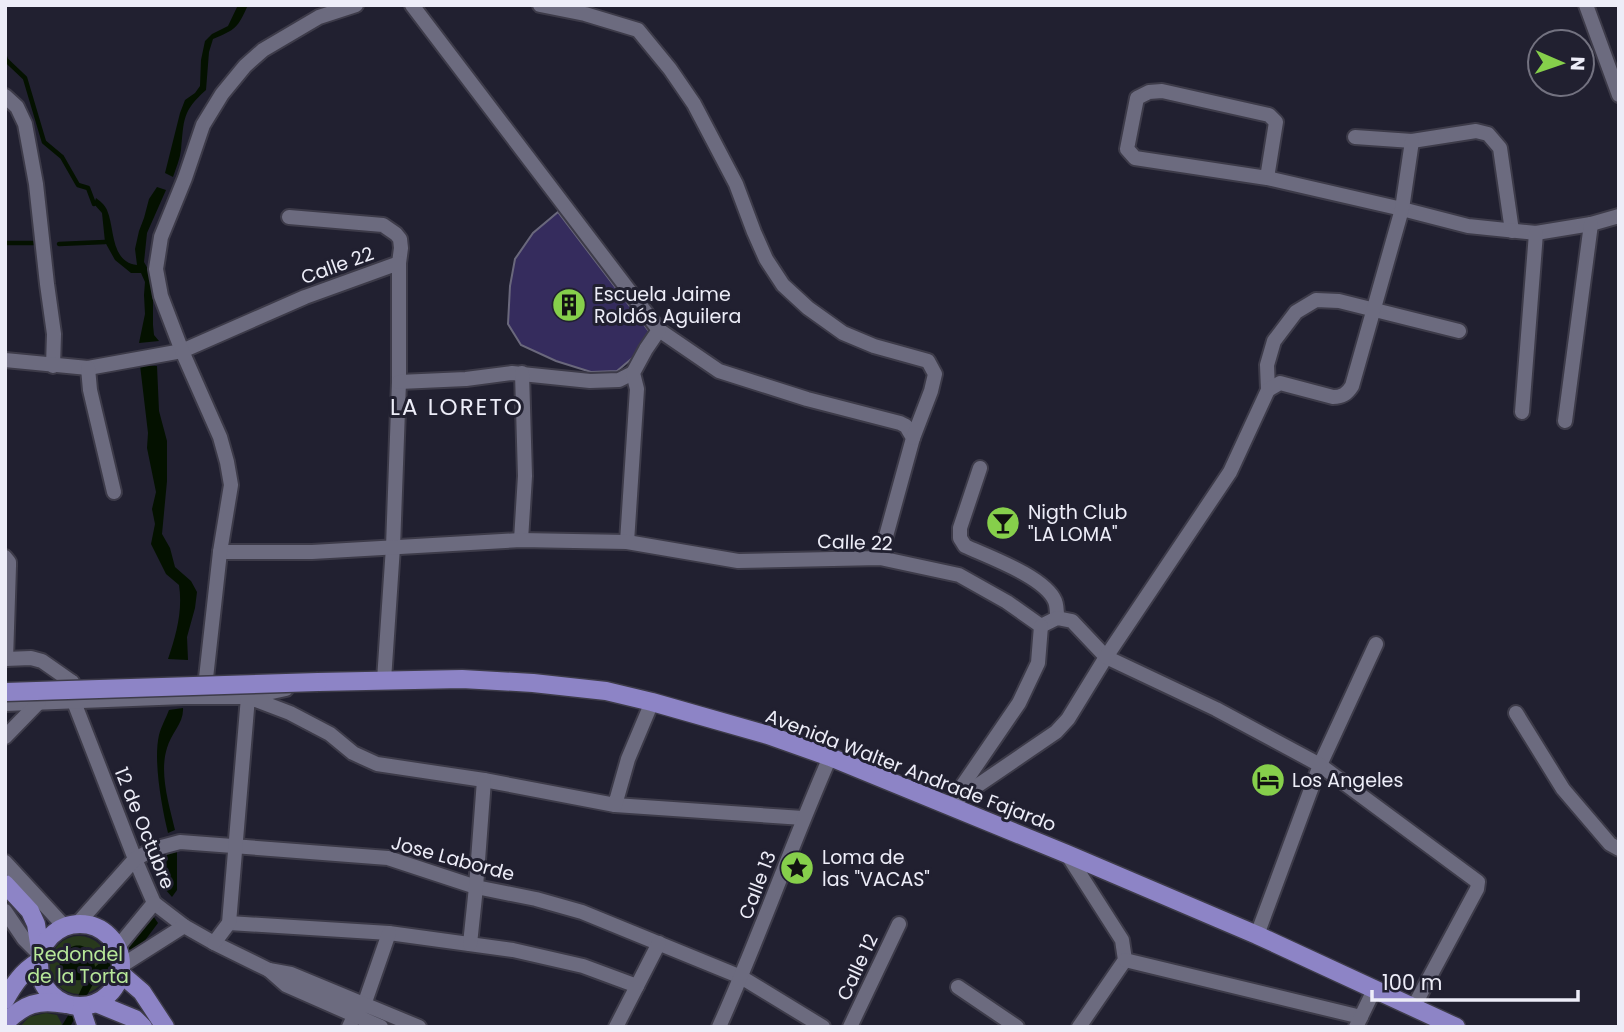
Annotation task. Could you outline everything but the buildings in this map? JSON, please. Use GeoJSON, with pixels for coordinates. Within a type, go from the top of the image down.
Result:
{"type":"FeatureCollection","features":[{"type":"Feature","properties":{"kind":"main road","name":"Avenida Walter Andrade Fajardo"},"geometry":{"type":"LineString","coordinates":[[5,692],[462,679],[533,682],[606,691],[768,735],[830,757],[1257,935],[1456,1027]]}},
{"type":"Feature","properties":{"kind":"main road"},"geometry":{"type":"LineString","coordinates":[[5,884],[30,911],[36,924],[40,975],[45,988],[54,998],[135,1019],[143,1027]]}},
{"type":"Feature","properties":{"kind":"main road"},"geometry":{"type":"LineString","coordinates":[[5,1023],[16,1012],[38,1002],[81,1004],[107,996],[116,985],[121,970],[117,947],[111,937],[102,930],[91,925],[65,927],[25,906]]}},
{"type":"Feature","properties":{"kind":"main road"},"geometry":{"type":"LineString","coordinates":[[5,1000],[20,977],[65,927]]}},
{"type":"Feature","properties":{"kind":"main road"},"geometry":{"type":"LineString","coordinates":[[121,970],[142,992],[165,1027]]}},
{"type":"Feature","properties":{"kind":"main road"},"geometry":{"type":"LineString","coordinates":[[81,1004],[87,1027]]}},
{"type":"Feature","properties":{"kind":"street"},"geometry":{"type":"LineString","coordinates":[[206,678],[220,552],[231,485],[220,437],[161,296],[156,269],[161,237],[203,125],[222,94],[245,66],[263,50],[319,17],[356,5]]}},
{"type":"Feature","properties":{"kind":"street"},"geometry":{"type":"LineString","coordinates":[[412,5],[659,330],[719,371],[807,399],[900,422],[914,438]]}},
{"type":"Feature","properties":{"kind":"street"},"geometry":{"type":"LineString","coordinates":[[540,5],[585,14],[638,30],[694,104],[736,184],[766,259],[783,285],[808,308],[843,332],[874,346],[928,361],[935,374],[931,391],[914,438],[880,558]]}},
{"type":"Feature","properties":{"kind":"street"},"geometry":{"type":"LineString","coordinates":[[1586,5],[1619,95]]}},
{"type":"Feature","properties":{"kind":"street"},"geometry":{"type":"LineString","coordinates":[[1267,178],[1276,122],[1269,115],[1162,90],[1137,98],[1128,149],[1135,158],[1267,178],[1468,226],[1536,233],[1591,224],[1619,216]]}},
{"type":"Feature","properties":{"kind":"street"},"geometry":{"type":"LineString","coordinates":[[5,96],[17,107],[25,124],[32,160],[54,334],[53,366]]}},
{"type":"Feature","properties":{"kind":"street"},"geometry":{"type":"LineString","coordinates":[[1356,137],[1412,141],[1476,131],[1489,134],[1500,148],[1512,231]]}},
{"type":"Feature","properties":{"kind":"street"},"geometry":{"type":"LineString","coordinates":[[1268,390],[1280,383],[1341,397],[1352,386],[1402,209],[1412,141]]}},
{"type":"Feature","properties":{"kind":"street"},"geometry":{"type":"LineString","coordinates":[[289,217],[383,225],[400,239],[399,263]]}},
{"type":"Feature","properties":{"kind":"street"},"geometry":{"type":"LineString","coordinates":[[1565,421],[1591,224]]}},
{"type":"Feature","properties":{"kind":"street"},"geometry":{"type":"LineString","coordinates":[[1522,412],[1536,233]]}},
{"type":"Feature","properties":{"kind":"street","name":"Calle 22"},"geometry":{"type":"LineString","coordinates":[[5,360],[88,368],[182,351],[306,297],[399,263],[399,382],[393,547],[384,680]]}},
{"type":"Feature","properties":{"kind":"street"},"geometry":{"type":"LineString","coordinates":[[949,806],[1056,732],[1068,719],[1106,657],[1230,472],[1268,390],[1267,365],[1274,341],[1296,312],[1316,300],[1339,301],[1459,331]]}},
{"type":"Feature","properties":{"kind":"street"},"geometry":{"type":"LineString","coordinates":[[399,382],[467,379],[512,373],[590,381],[619,380],[633,373],[659,330]]}},
{"type":"Feature","properties":{"kind":"street"},"geometry":{"type":"LineString","coordinates":[[88,368],[90,390],[114,492]]}},
{"type":"Feature","properties":{"kind":"street"},"geometry":{"type":"LineString","coordinates":[[521,540],[525,476],[522,373]]}},
{"type":"Feature","properties":{"kind":"street"},"geometry":{"type":"LineString","coordinates":[[627,542],[637,389],[633,373]]}},
{"type":"Feature","properties":{"kind":"street"},"geometry":{"type":"LineString","coordinates":[[980,468],[960,528],[960,538],[965,546],[1026,574],[1047,590],[1056,602],[1057,618]]}},
{"type":"Feature","properties":{"kind":"street","name":"Calle 22"},"geometry":{"type":"LineString","coordinates":[[393,547],[521,540],[627,542],[738,561],[880,558],[959,575],[1007,602],[1041,626]]}},
{"type":"Feature","properties":{"kind":"street"},"geometry":{"type":"LineString","coordinates":[[220,552],[312,552],[393,547]]}},
{"type":"Feature","properties":{"kind":"street"},"geometry":{"type":"LineString","coordinates":[[5,557],[9,562],[6,659],[31,658],[42,661],[72,682]]}},
{"type":"Feature","properties":{"kind":"street"},"geometry":{"type":"LineString","coordinates":[[949,806],[1019,702],[1038,663],[1041,626],[1057,618],[1072,621],[1106,657],[1216,709],[1320,765],[1478,882],[1477,889],[1413,1008]]}},
{"type":"Feature","properties":{"kind":"street"},"geometry":{"type":"LineString","coordinates":[[1257,935],[1320,765],[1376,644]]}},
{"type":"Feature","properties":{"kind":"street","name":"Avenida Walter Andrade Fajardo"},"geometry":{"type":"LineString","coordinates":[[5,683],[250,676],[318,682]]}},
{"type":"Feature","properties":{"kind":"street","name":"12 de Octubre"},"geometry":{"type":"LineString","coordinates":[[72,682],[74,702],[154,903],[184,926],[269,970],[286,985],[381,1027]]}},
{"type":"Feature","properties":{"kind":"street","name":"Avenida Walter Andrade Fajardo"},"geometry":{"type":"LineString","coordinates":[[5,704],[248,697],[318,682]]}},
{"type":"Feature","properties":{"kind":"street"},"geometry":{"type":"LineString","coordinates":[[214,943],[229,923],[248,697],[290,713],[330,734],[353,753],[377,764],[484,780],[615,805],[803,818]]}},
{"type":"Feature","properties":{"kind":"street"},"geometry":{"type":"LineString","coordinates":[[5,737],[39,702]]}},
{"type":"Feature","properties":{"kind":"street"},"geometry":{"type":"LineString","coordinates":[[615,805],[628,759],[652,702]]}},
{"type":"Feature","properties":{"kind":"street"},"geometry":{"type":"LineString","coordinates":[[1516,713],[1563,789],[1610,844],[1619,849]]}},
{"type":"Feature","properties":{"kind":"street","name":"Calle 13"},"geometry":{"type":"LineString","coordinates":[[719,1027],[830,757]]}},
{"type":"Feature","properties":{"kind":"street"},"geometry":{"type":"LineString","coordinates":[[470,944],[484,780]]}},
{"type":"Feature","properties":{"kind":"street","name":"Jose Laborde"},"geometry":{"type":"LineString","coordinates":[[65,927],[135,859],[154,849],[180,842],[388,859],[476,887],[582,912],[741,977],[823,1027]]}},
{"type":"Feature","properties":{"kind":"street"},"geometry":{"type":"LineString","coordinates":[[1067,854],[1122,940],[1125,960],[1079,1027]]}},
{"type":"Feature","properties":{"kind":"street"},"geometry":{"type":"LineString","coordinates":[[5,862],[65,927]]}},
{"type":"Feature","properties":{"kind":"street"},"geometry":{"type":"LineString","coordinates":[[117,947],[154,903]]}},
{"type":"Feature","properties":{"kind":"street"},"geometry":{"type":"LineString","coordinates":[[5,911],[39,956]]}},
{"type":"Feature","properties":{"kind":"street"},"geometry":{"type":"LineString","coordinates":[[229,923],[389,933],[513,950],[583,966],[637,986]]}},
{"type":"Feature","properties":{"kind":"street","name":"Calle 12"},"geometry":{"type":"LineString","coordinates":[[850,1027],[899,924]]}},
{"type":"Feature","properties":{"kind":"street"},"geometry":{"type":"LineString","coordinates":[[121,970],[184,926]]}},
{"type":"Feature","properties":{"kind":"street"},"geometry":{"type":"LineString","coordinates":[[356,1015],[389,933]]}},
{"type":"Feature","properties":{"kind":"street"},"geometry":{"type":"LineString","coordinates":[[615,1027],[659,943]]}},
{"type":"Feature","properties":{"kind":"street"},"geometry":{"type":"LineString","coordinates":[[1125,960],[1359,1022],[1374,990]]}},
{"type":"Feature","properties":{"kind":"street"},"geometry":{"type":"LineString","coordinates":[[958,986],[1017,1027]]}},
{"type":"Feature","properties":{"kind":"street","name":"12 de Octubre"},"geometry":{"type":"LineString","coordinates":[[356,1015],[419,1027]]}},
{"type":"Feature","properties":{"kind":"green space","name":"Redondel de la Torta"},"geometry":{"type":"Polygon","coordinates":[[[73,936],[85,936],[100,944],[108,959],[108,971],[100,986],[85,994],[73,994],[58,986],[50,971],[50,959],[58,944],[73,936]]]}},
{"type":"Feature","properties":{"kind":"green space"},"geometry":{"type":"Polygon","coordinates":[[[46,1013],[57,1015],[62,1024],[60,1027],[20,1027],[29,1017],[46,1013]]]}},
{"type":"Feature","properties":{"kind":"shaded area"},"geometry":{"type":"Polygon","coordinates":[[[238,5],[248,5],[238,24],[213,39],[209,52],[206,90],[188,110],[173,177],[165,173],[185,100],[200,86],[205,41],[228,26],[238,5]]]}},
{"type":"Feature","properties":{"kind":"shaded area"},"geometry":{"type":"Polygon","coordinates":[[[157,187],[166,190],[147,233],[144,262],[153,278],[153,325],[154,335],[159,341],[139,343],[145,314],[145,282],[141,273],[131,273],[115,260],[105,242],[102,213],[94,204],[96,198],[106,208],[122,258],[137,265],[135,249],[139,231],[149,199],[157,187]]]}},
{"type":"Feature","properties":{"kind":"shaded area"},"geometry":{"type":"Polygon","coordinates":[[[140,365],[157,366],[159,411],[167,441],[167,481],[162,534],[170,548],[175,567],[191,581],[197,592],[187,637],[188,660],[168,659],[178,623],[180,595],[179,585],[166,574],[151,544],[155,524],[152,509],[156,492],[147,448],[148,433],[140,365]]]}},
{"type":"Feature","properties":{"kind":"shaded area"},"geometry":{"type":"Polygon","coordinates":[[[183,708],[165,758],[166,789],[175,830],[168,833],[159,784],[157,746],[169,710],[183,708]]]}},
{"type":"Feature","properties":{"kind":"shaded area"},"geometry":{"type":"Polygon","coordinates":[[[177,850],[177,890],[172,897],[165,889],[167,853],[177,850]]]}},
{"type":"Feature","properties":{"kind":"shaded area"},"geometry":{"type":"Polygon","coordinates":[[[149,910],[158,923],[140,947],[93,984],[70,1027],[61,1027],[86,979],[76,980],[65,975],[60,967],[64,952],[71,947],[86,948],[92,954],[95,967],[133,939],[149,910]]]}},
{"type":"Feature","properties":{"kind":"waterway"},"geometry":{"type":"LineString","coordinates":[[5,57],[25,78],[44,142],[62,157],[78,185],[88,188],[94,204]]}},
{"type":"Feature","properties":{"kind":"waterway"},"geometry":{"type":"LineString","coordinates":[[59,244],[105,242]]}},
{"type":"Feature","properties":{"kind":"waterway"},"geometry":{"type":"LineString","coordinates":[[5,243],[34,243]]}},
{"type":"Feature","properties":{"kind":"place","name":"Escuela Jaime Roldós Aguilera"},"geometry":{"type":"Point","coordinates":[569,305]}},
{"type":"Feature","properties":{"kind":"place","name":"Nigth Club \"LA LOMA\""},"geometry":{"type":"Point","coordinates":[1003,523]}},
{"type":"Feature","properties":{"kind":"place","name":"Los Angeles"},"geometry":{"type":"Point","coordinates":[1268,780]}},
{"type":"Feature","properties":{"kind":"place","name":"Loma de las \"VACAS\""},"geometry":{"type":"Point","coordinates":[797,868]}},
{"type":"Feature","properties":{"kind":"district","name":"LA LORETO"},"geometry":{"type":"Point","coordinates":[457,407]}}]}
